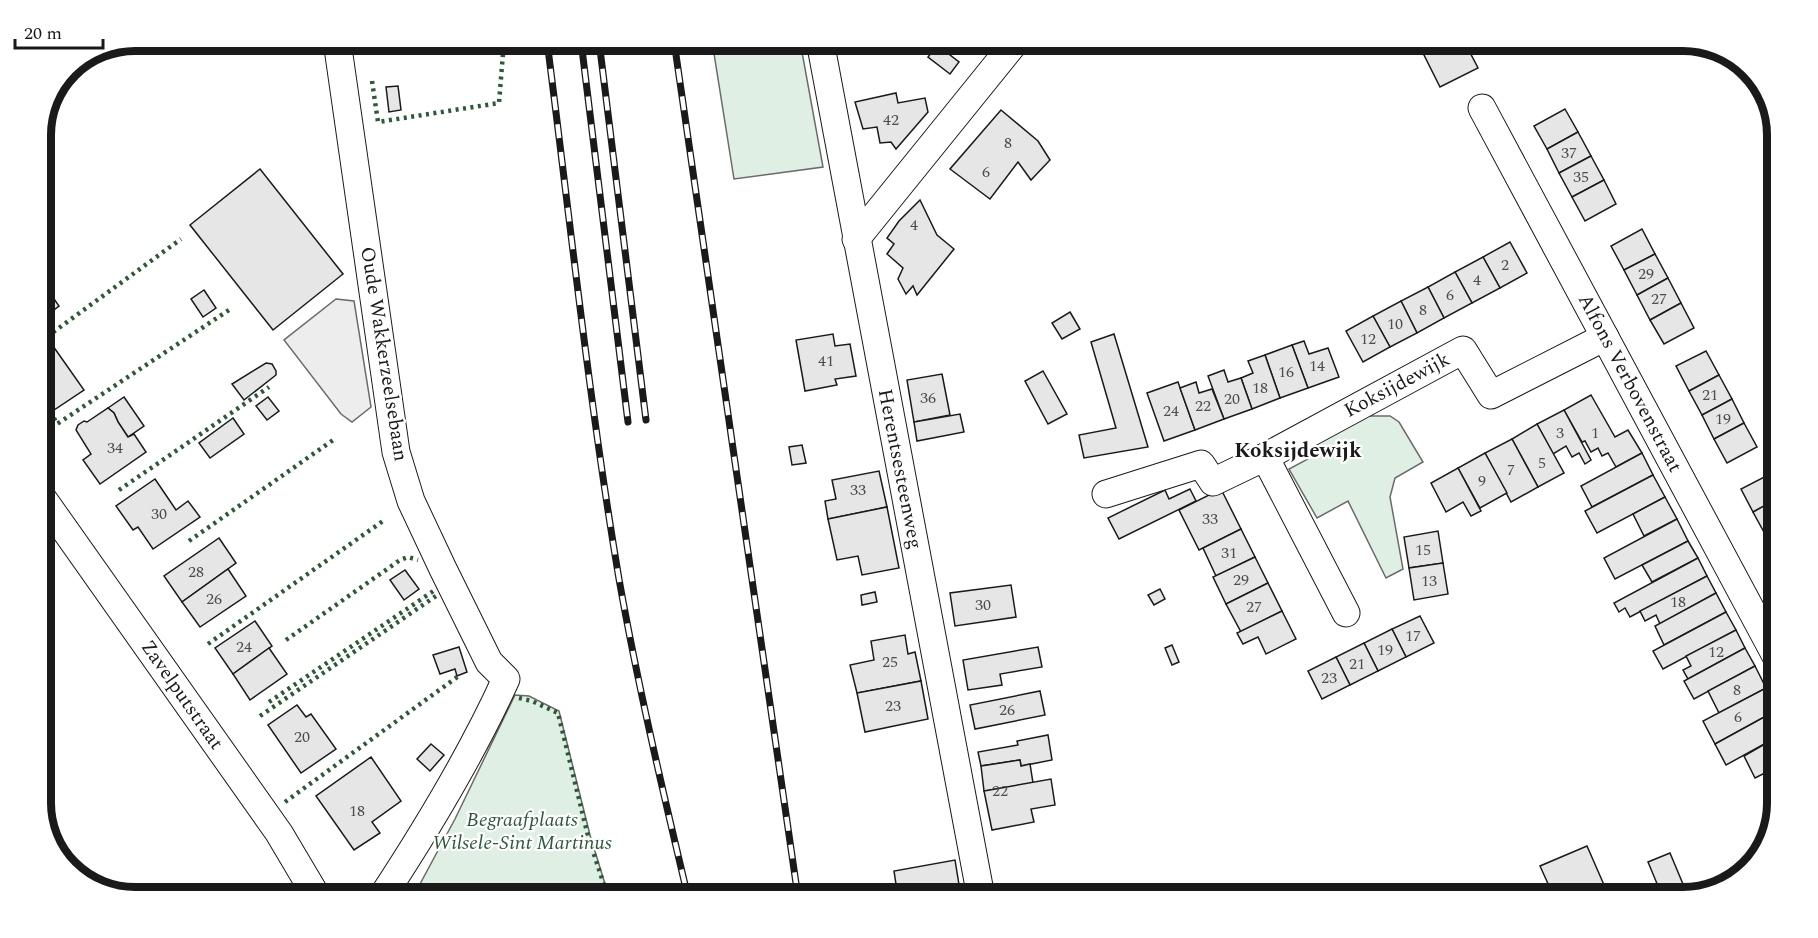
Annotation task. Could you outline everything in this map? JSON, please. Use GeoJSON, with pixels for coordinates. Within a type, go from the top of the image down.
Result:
{"type":"FeatureCollection","features":[{"type":"Feature","properties":{"kind":"street","name":"Oude Wakkerzeelsebaan"},"geometry":{"type":"LineString","coordinates":[[339,51],[396,452],[411,501],[443,569],[489,662],[506,679],[483,730],[444,800],[388,887]]}},
{"type":"Feature","properties":{"kind":"street","name":"Herentsesteenweg"},"geometry":{"type":"LineString","coordinates":[[822,51],[979,887]]}},
{"type":"Feature","properties":{"kind":"street"},"geometry":{"type":"LineString","coordinates":[[856,239],[1007,51]]}},
{"type":"Feature","properties":{"kind":"street","name":"Alfons Verbovenstraat"},"geometry":{"type":"LineString","coordinates":[[1482,108],[1767,638]]}},
{"type":"Feature","properties":{"kind":"street","name":"Koksijdewijk"},"geometry":{"type":"LineString","coordinates":[[1106,494],[1201,464],[1213,482],[1463,350],[1491,395],[1605,336]]}},
{"type":"Feature","properties":{"kind":"street"},"geometry":{"type":"LineString","coordinates":[[1265,456],[1346,613]]}},
{"type":"Feature","properties":{"kind":"street","name":"Zavelputstraat"},"geometry":{"type":"LineString","coordinates":[[51,510],[279,833],[310,887]]}},
{"type":"Feature","properties":{"kind":"green space"},"geometry":{"type":"Polygon","coordinates":[[[714,51],[802,51],[823,167],[734,179],[714,51]]]}},
{"type":"Feature","properties":{"kind":"green space","name":"Koksijdewijk"},"geometry":{"type":"Polygon","coordinates":[[[1358,416],[1390,416],[1399,422],[1423,462],[1395,478],[1390,497],[1403,569],[1386,578],[1348,501],[1317,518],[1289,469],[1308,459],[1303,445],[1358,416]]]}},
{"type":"Feature","properties":{"kind":"green space","name":"Begraafplaats Wilsele-Sint Martinus"},"geometry":{"type":"Polygon","coordinates":[[[515,695],[529,696],[559,711],[590,835],[606,887],[418,887],[455,819],[515,695]]]}},
{"type":"Feature","properties":{"kind":"shaded area"},"geometry":{"type":"Polygon","coordinates":[[[336,299],[354,301],[371,407],[352,422],[341,414],[284,340],[336,299]]]}},
{"type":"Feature","properties":{"kind":"building"},"geometry":{"type":"Polygon","coordinates":[[[932,51],[945,51],[959,62],[950,74],[928,57],[932,51]]]}},
{"type":"Feature","properties":{"kind":"building"},"geometry":{"type":"Polygon","coordinates":[[[1422,51],[1469,51],[1478,68],[1440,87],[1422,51]]]}},
{"type":"Feature","properties":{"kind":"building"},"geometry":{"type":"Polygon","coordinates":[[[398,86],[401,110],[389,112],[386,87],[398,86]]]}},
{"type":"Feature","properties":{"kind":"building"},"geometry":{"type":"Polygon","coordinates":[[[896,93],[898,103],[925,98],[928,112],[896,149],[891,142],[880,143],[877,127],[863,129],[855,102],[896,93]]]}},
{"type":"Feature","properties":{"kind":"building"},"geometry":{"type":"Polygon","coordinates":[[[1565,109],[1578,132],[1547,149],[1534,126],[1565,109]]]}},
{"type":"Feature","properties":{"kind":"building"},"geometry":{"type":"Polygon","coordinates":[[[1001,110],[1038,141],[1050,160],[1031,180],[1018,162],[990,199],[950,169],[1001,110]]]}},
{"type":"Feature","properties":{"kind":"building"},"geometry":{"type":"Polygon","coordinates":[[[1578,132],[1591,156],[1559,173],[1547,149],[1578,132]]]}},
{"type":"Feature","properties":{"kind":"building"},"geometry":{"type":"Polygon","coordinates":[[[1591,156],[1604,180],[1572,197],[1559,173],[1591,156]]]}},
{"type":"Feature","properties":{"kind":"building"},"geometry":{"type":"Polygon","coordinates":[[[260,169],[343,274],[273,330],[190,225],[260,169]]]}},
{"type":"Feature","properties":{"kind":"building"},"geometry":{"type":"Polygon","coordinates":[[[1604,180],[1616,204],[1585,221],[1572,197],[1604,180]]]}},
{"type":"Feature","properties":{"kind":"building"},"geometry":{"type":"Polygon","coordinates":[[[920,200],[937,235],[954,249],[917,295],[913,286],[906,294],[898,279],[903,268],[887,254],[894,244],[887,238],[899,221],[920,200]]]}},
{"type":"Feature","properties":{"kind":"building"},"geometry":{"type":"Polygon","coordinates":[[[1642,229],[1655,254],[1624,270],[1611,246],[1642,229]]]}},
{"type":"Feature","properties":{"kind":"building"},"geometry":{"type":"Polygon","coordinates":[[[1510,242],[1527,273],[1500,288],[1483,257],[1510,242]]]}},
{"type":"Feature","properties":{"kind":"building"},"geometry":{"type":"Polygon","coordinates":[[[1655,254],[1668,278],[1637,295],[1624,270],[1655,254]]]}},
{"type":"Feature","properties":{"kind":"building"},"geometry":{"type":"Polygon","coordinates":[[[1483,257],[1500,288],[1472,303],[1455,272],[1483,257]]]}},
{"type":"Feature","properties":{"kind":"building"},"geometry":{"type":"Polygon","coordinates":[[[1455,272],[1472,303],[1444,318],[1428,287],[1455,272]]]}},
{"type":"Feature","properties":{"kind":"building"},"geometry":{"type":"Polygon","coordinates":[[[1668,278],[1681,303],[1650,320],[1637,295],[1668,278]]]}},
{"type":"Feature","properties":{"kind":"building"},"geometry":{"type":"Polygon","coordinates":[[[1428,287],[1444,318],[1417,333],[1401,301],[1428,287]]]}},
{"type":"Feature","properties":{"kind":"building"},"geometry":{"type":"Polygon","coordinates":[[[204,290],[216,308],[203,317],[191,299],[204,290]]]}},
{"type":"Feature","properties":{"kind":"building"},"geometry":{"type":"Polygon","coordinates":[[[51,294],[59,306],[51,312],[51,294]]]}},
{"type":"Feature","properties":{"kind":"building"},"geometry":{"type":"Polygon","coordinates":[[[1401,301],[1417,333],[1390,347],[1373,316],[1401,301]]]}},
{"type":"Feature","properties":{"kind":"building"},"geometry":{"type":"Polygon","coordinates":[[[1681,303],[1694,328],[1664,344],[1650,320],[1681,303]]]}},
{"type":"Feature","properties":{"kind":"building"},"geometry":{"type":"Polygon","coordinates":[[[1070,312],[1080,329],[1062,339],[1052,323],[1070,312]]]}},
{"type":"Feature","properties":{"kind":"building"},"geometry":{"type":"Polygon","coordinates":[[[1373,316],[1390,347],[1363,362],[1346,331],[1373,316]]]}},
{"type":"Feature","properties":{"kind":"building"},"geometry":{"type":"Polygon","coordinates":[[[833,334],[835,346],[850,344],[856,376],[835,379],[837,385],[805,391],[796,340],[833,334]]]}},
{"type":"Feature","properties":{"kind":"building"},"geometry":{"type":"Polygon","coordinates":[[[1114,334],[1148,447],[1084,458],[1079,435],[1116,428],[1091,342],[1114,334]]]}},
{"type":"Feature","properties":{"kind":"building"},"geometry":{"type":"Polygon","coordinates":[[[1304,341],[1309,354],[1328,348],[1339,377],[1308,388],[1292,345],[1304,341]]]}},
{"type":"Feature","properties":{"kind":"building"},"geometry":{"type":"Polygon","coordinates":[[[1292,345],[1308,388],[1280,398],[1265,355],[1292,345]]]}},
{"type":"Feature","properties":{"kind":"building"},"geometry":{"type":"Polygon","coordinates":[[[53,346],[84,390],[51,412],[51,348],[53,346]]]}},
{"type":"Feature","properties":{"kind":"building"},"geometry":{"type":"Polygon","coordinates":[[[1706,351],[1719,375],[1689,391],[1676,366],[1706,351]]]}},
{"type":"Feature","properties":{"kind":"building"},"geometry":{"type":"Polygon","coordinates":[[[1265,355],[1280,398],[1252,409],[1241,378],[1253,373],[1248,361],[1265,355]]]}},
{"type":"Feature","properties":{"kind":"building"},"geometry":{"type":"Polygon","coordinates":[[[266,363],[272,364],[276,375],[244,400],[232,384],[266,363]]]}},
{"type":"Feature","properties":{"kind":"building"},"geometry":{"type":"Polygon","coordinates":[[[1224,370],[1228,382],[1241,378],[1252,409],[1224,419],[1208,376],[1224,370]]]}},
{"type":"Feature","properties":{"kind":"building"},"geometry":{"type":"Polygon","coordinates":[[[1043,371],[1067,414],[1048,424],[1025,381],[1043,371]]]}},
{"type":"Feature","properties":{"kind":"building"},"geometry":{"type":"Polygon","coordinates":[[[942,374],[950,415],[914,422],[907,380],[942,374]]]}},
{"type":"Feature","properties":{"kind":"building"},"geometry":{"type":"Polygon","coordinates":[[[1719,375],[1732,399],[1702,415],[1689,391],[1719,375]]]}},
{"type":"Feature","properties":{"kind":"building"},"geometry":{"type":"Polygon","coordinates":[[[1178,382],[1195,430],[1164,441],[1147,393],[1178,382]]]}},
{"type":"Feature","properties":{"kind":"building"},"geometry":{"type":"Polygon","coordinates":[[[1196,382],[1199,393],[1212,389],[1224,419],[1195,430],[1180,388],[1196,382]]]}},
{"type":"Feature","properties":{"kind":"building"},"geometry":{"type":"Polygon","coordinates":[[[1591,395],[1615,437],[1628,430],[1642,453],[1616,467],[1608,453],[1602,456],[1598,448],[1591,452],[1585,441],[1582,442],[1564,410],[1591,395]]]}},
{"type":"Feature","properties":{"kind":"building"},"geometry":{"type":"Polygon","coordinates":[[[124,397],[144,426],[128,437],[114,413],[108,408],[124,397]]]}},
{"type":"Feature","properties":{"kind":"building"},"geometry":{"type":"Polygon","coordinates":[[[268,397],[279,411],[267,420],[256,406],[268,397]]]}},
{"type":"Feature","properties":{"kind":"building"},"geometry":{"type":"Polygon","coordinates":[[[1732,399],[1744,423],[1714,439],[1702,415],[1732,399]]]}},
{"type":"Feature","properties":{"kind":"building"},"geometry":{"type":"Polygon","coordinates":[[[108,408],[114,413],[128,437],[134,434],[146,452],[100,484],[83,460],[91,454],[76,430],[78,425],[84,421],[87,422],[108,408]]]}},
{"type":"Feature","properties":{"kind":"building"},"geometry":{"type":"Polygon","coordinates":[[[1564,410],[1591,460],[1585,464],[1579,453],[1572,457],[1566,446],[1553,454],[1537,424],[1564,410]]]}},
{"type":"Feature","properties":{"kind":"building"},"geometry":{"type":"Polygon","coordinates":[[[960,414],[964,432],[917,441],[914,422],[960,414]]]}},
{"type":"Feature","properties":{"kind":"building"},"geometry":{"type":"Polygon","coordinates":[[[233,418],[244,434],[210,458],[199,443],[233,418]]]}},
{"type":"Feature","properties":{"kind":"building"},"geometry":{"type":"Polygon","coordinates":[[[1744,423],[1757,447],[1727,463],[1714,439],[1744,423]]]}},
{"type":"Feature","properties":{"kind":"building"},"geometry":{"type":"Polygon","coordinates":[[[1537,424],[1564,473],[1538,487],[1512,439],[1537,424]]]}},
{"type":"Feature","properties":{"kind":"building"},"geometry":{"type":"Polygon","coordinates":[[[1512,439],[1538,487],[1511,502],[1485,453],[1512,439]]]}},
{"type":"Feature","properties":{"kind":"building"},"geometry":{"type":"Polygon","coordinates":[[[802,445],[806,463],[792,465],[789,447],[802,445]]]}},
{"type":"Feature","properties":{"kind":"building"},"geometry":{"type":"Polygon","coordinates":[[[1485,453],[1507,493],[1480,508],[1458,468],[1485,453]]]}},
{"type":"Feature","properties":{"kind":"building"},"geometry":{"type":"Polygon","coordinates":[[[1642,453],[1653,475],[1592,507],[1581,486],[1642,453]]]}},
{"type":"Feature","properties":{"kind":"building"},"geometry":{"type":"Polygon","coordinates":[[[1458,468],[1481,511],[1471,516],[1463,502],[1446,512],[1431,483],[1458,468]]]}},
{"type":"Feature","properties":{"kind":"building"},"geometry":{"type":"Polygon","coordinates":[[[879,471],[887,507],[828,519],[825,501],[836,499],[832,480],[879,471]]]}},
{"type":"Feature","properties":{"kind":"building"},"geometry":{"type":"Polygon","coordinates":[[[1653,475],[1665,497],[1597,533],[1585,511],[1653,475]]]}},
{"type":"Feature","properties":{"kind":"building"},"geometry":{"type":"Polygon","coordinates":[[[1767,476],[1767,504],[1753,512],[1741,489],[1767,476]]]}},
{"type":"Feature","properties":{"kind":"building"},"geometry":{"type":"Polygon","coordinates":[[[155,479],[176,510],[188,501],[200,517],[153,549],[138,527],[133,530],[116,506],[155,479]]]}},
{"type":"Feature","properties":{"kind":"building"},"geometry":{"type":"Polygon","coordinates":[[[1190,489],[1196,501],[1119,539],[1108,518],[1165,490],[1169,499],[1190,489]]]}},
{"type":"Feature","properties":{"kind":"building"},"geometry":{"type":"Polygon","coordinates":[[[1221,489],[1241,529],[1199,550],[1179,510],[1221,489]]]}},
{"type":"Feature","properties":{"kind":"building"},"geometry":{"type":"Polygon","coordinates":[[[1665,497],[1677,519],[1644,536],[1633,514],[1665,497]]]}},
{"type":"Feature","properties":{"kind":"building"},"geometry":{"type":"Polygon","coordinates":[[[1767,504],[1767,533],[1765,534],[1753,512],[1767,504]]]}},
{"type":"Feature","properties":{"kind":"building"},"geometry":{"type":"Polygon","coordinates":[[[887,507],[899,568],[862,575],[858,556],[837,560],[828,519],[887,507]]]}},
{"type":"Feature","properties":{"kind":"building"},"geometry":{"type":"Polygon","coordinates":[[[1677,519],[1688,541],[1615,579],[1604,558],[1677,519]]]}},
{"type":"Feature","properties":{"kind":"building"},"geometry":{"type":"Polygon","coordinates":[[[1241,529],[1255,557],[1216,576],[1203,548],[1241,529]]]}},
{"type":"Feature","properties":{"kind":"building"},"geometry":{"type":"Polygon","coordinates":[[[1438,531],[1443,563],[1409,568],[1404,537],[1438,531]]]}},
{"type":"Feature","properties":{"kind":"building"},"geometry":{"type":"Polygon","coordinates":[[[219,538],[236,563],[182,602],[164,576],[219,538]]]}},
{"type":"Feature","properties":{"kind":"building"},"geometry":{"type":"Polygon","coordinates":[[[1688,541],[1698,558],[1652,582],[1642,565],[1688,541]]]}},
{"type":"Feature","properties":{"kind":"building"},"geometry":{"type":"Polygon","coordinates":[[[1255,557],[1268,583],[1226,604],[1213,577],[1255,557]]]}},
{"type":"Feature","properties":{"kind":"building"},"geometry":{"type":"Polygon","coordinates":[[[1698,558],[1707,576],[1630,617],[1625,608],[1619,612],[1614,603],[1698,558]]]}},
{"type":"Feature","properties":{"kind":"building"},"geometry":{"type":"Polygon","coordinates":[[[1443,563],[1448,594],[1414,600],[1409,568],[1443,563]]]}},
{"type":"Feature","properties":{"kind":"building"},"geometry":{"type":"Polygon","coordinates":[[[228,569],[246,596],[200,627],[182,602],[228,569]]]}},
{"type":"Feature","properties":{"kind":"building"},"geometry":{"type":"Polygon","coordinates":[[[405,570],[419,589],[404,600],[390,580],[405,570]]]}},
{"type":"Feature","properties":{"kind":"building"},"geometry":{"type":"Polygon","coordinates":[[[1707,576],[1716,593],[1660,624],[1656,615],[1645,621],[1640,611],[1707,576]]]}},
{"type":"Feature","properties":{"kind":"building"},"geometry":{"type":"Polygon","coordinates":[[[1268,583],[1282,611],[1241,632],[1226,604],[1268,583]]]}},
{"type":"Feature","properties":{"kind":"building"},"geometry":{"type":"Polygon","coordinates":[[[1011,585],[1016,617],[955,626],[950,593],[1011,585]]]}},
{"type":"Feature","properties":{"kind":"building"},"geometry":{"type":"Polygon","coordinates":[[[1160,589],[1165,599],[1154,605],[1148,595],[1160,589]]]}},
{"type":"Feature","properties":{"kind":"building"},"geometry":{"type":"Polygon","coordinates":[[[875,592],[877,602],[862,605],[861,595],[875,592]]]}},
{"type":"Feature","properties":{"kind":"building"},"geometry":{"type":"Polygon","coordinates":[[[1716,593],[1726,612],[1664,645],[1655,626],[1716,593]]]}},
{"type":"Feature","properties":{"kind":"building"},"geometry":{"type":"Polygon","coordinates":[[[1282,611],[1296,639],[1266,654],[1258,637],[1243,644],[1237,633],[1282,611]]]}},
{"type":"Feature","properties":{"kind":"building"},"geometry":{"type":"Polygon","coordinates":[[[1726,612],[1736,630],[1663,669],[1653,651],[1726,612]]]}},
{"type":"Feature","properties":{"kind":"building"},"geometry":{"type":"Polygon","coordinates":[[[1420,616],[1434,643],[1406,657],[1392,629],[1420,616]]]}},
{"type":"Feature","properties":{"kind":"building"},"geometry":{"type":"Polygon","coordinates":[[[255,621],[272,646],[233,674],[215,648],[255,621]]]}},
{"type":"Feature","properties":{"kind":"building"},"geometry":{"type":"Polygon","coordinates":[[[1392,629],[1406,657],[1378,671],[1364,643],[1392,629]]]}},
{"type":"Feature","properties":{"kind":"building"},"geometry":{"type":"Polygon","coordinates":[[[1736,630],[1745,648],[1688,679],[1683,670],[1691,666],[1686,656],[1736,630]]]}},
{"type":"Feature","properties":{"kind":"building"},"geometry":{"type":"Polygon","coordinates":[[[905,635],[908,654],[915,652],[921,681],[857,693],[850,665],[874,660],[871,641],[905,635]]]}},
{"type":"Feature","properties":{"kind":"building"},"geometry":{"type":"Polygon","coordinates":[[[1364,643],[1378,671],[1350,685],[1336,657],[1364,643]]]}},
{"type":"Feature","properties":{"kind":"building"},"geometry":{"type":"Polygon","coordinates":[[[1172,645],[1179,662],[1172,665],[1165,648],[1172,645]]]}},
{"type":"Feature","properties":{"kind":"building"},"geometry":{"type":"Polygon","coordinates":[[[459,647],[467,672],[457,676],[455,669],[440,674],[433,655],[459,647]]]}},
{"type":"Feature","properties":{"kind":"building"},"geometry":{"type":"Polygon","coordinates":[[[1038,647],[1042,667],[1000,674],[1002,685],[968,690],[963,660],[1038,647]]]}},
{"type":"Feature","properties":{"kind":"building"},"geometry":{"type":"Polygon","coordinates":[[[269,648],[287,674],[250,700],[233,674],[269,648]]]}},
{"type":"Feature","properties":{"kind":"building"},"geometry":{"type":"Polygon","coordinates":[[[1745,648],[1755,666],[1694,699],[1684,681],[1745,648]]]}},
{"type":"Feature","properties":{"kind":"building"},"geometry":{"type":"Polygon","coordinates":[[[1336,657],[1350,685],[1322,699],[1308,671],[1336,657]]]}},
{"type":"Feature","properties":{"kind":"building"},"geometry":{"type":"Polygon","coordinates":[[[1755,666],[1766,688],[1719,713],[1708,691],[1755,666]]]}},
{"type":"Feature","properties":{"kind":"building"},"geometry":{"type":"Polygon","coordinates":[[[921,681],[928,719],[865,732],[857,693],[921,681]]]}},
{"type":"Feature","properties":{"kind":"building"},"geometry":{"type":"Polygon","coordinates":[[[1766,688],[1767,715],[1715,744],[1703,721],[1766,688]]]}},
{"type":"Feature","properties":{"kind":"building"},"geometry":{"type":"Polygon","coordinates":[[[1040,691],[1045,715],[975,729],[970,705],[1040,691]]]}},
{"type":"Feature","properties":{"kind":"building"},"geometry":{"type":"Polygon","coordinates":[[[297,705],[306,717],[311,714],[336,749],[301,773],[268,725],[297,705]]]}},
{"type":"Feature","properties":{"kind":"building"},"geometry":{"type":"Polygon","coordinates":[[[1767,715],[1767,742],[1726,765],[1715,744],[1767,715]]]}},
{"type":"Feature","properties":{"kind":"building"},"geometry":{"type":"Polygon","coordinates":[[[1048,735],[1052,760],[1021,766],[1020,760],[981,766],[978,752],[1018,745],[1017,741],[1048,735]]]}},
{"type":"Feature","properties":{"kind":"building"},"geometry":{"type":"Polygon","coordinates":[[[1767,743],[1767,772],[1755,778],[1744,756],[1767,743]]]}},
{"type":"Feature","properties":{"kind":"building"},"geometry":{"type":"Polygon","coordinates":[[[431,744],[444,755],[430,771],[417,759],[431,744]]]}},
{"type":"Feature","properties":{"kind":"building"},"geometry":{"type":"Polygon","coordinates":[[[371,757],[401,801],[372,822],[380,833],[354,850],[316,796],[371,757]]]}},
{"type":"Feature","properties":{"kind":"building"},"geometry":{"type":"Polygon","coordinates":[[[1020,760],[1021,766],[1030,764],[1033,783],[984,791],[981,766],[1020,760]]]}},
{"type":"Feature","properties":{"kind":"building"},"geometry":{"type":"Polygon","coordinates":[[[1051,779],[1055,805],[1031,809],[1034,822],[992,830],[984,791],[1051,779]]]}},
{"type":"Feature","properties":{"kind":"building"},"geometry":{"type":"Polygon","coordinates":[[[1587,846],[1605,887],[1549,887],[1540,866],[1587,846]]]}},
{"type":"Feature","properties":{"kind":"building"},"geometry":{"type":"Polygon","coordinates":[[[1670,853],[1684,887],[1655,887],[1658,886],[1648,862],[1670,853]]]}},
{"type":"Feature","properties":{"kind":"building"},"geometry":{"type":"Polygon","coordinates":[[[955,860],[959,887],[896,887],[894,871],[955,860]]]}},
{"type":"Feature","properties":{"kind":"railway"},"geometry":{"type":"LineString","coordinates":[[548,51],[589,378],[619,579],[660,778],[686,887]]}},
{"type":"Feature","properties":{"kind":"railway"},"geometry":{"type":"LineString","coordinates":[[582,51],[628,422]]}},
{"type":"Feature","properties":{"kind":"railway"},"geometry":{"type":"LineString","coordinates":[[600,51],[646,420]]}},
{"type":"Feature","properties":{"kind":"railway"},"geometry":{"type":"LineString","coordinates":[[675,51],[797,887]]}},
{"type":"Feature","properties":{"kind":"hedge"},"geometry":{"type":"LineString","coordinates":[[372,81],[378,122],[499,103],[503,51]]}},
{"type":"Feature","properties":{"kind":"hedge"},"geometry":{"type":"LineString","coordinates":[[51,334],[181,239]]}},
{"type":"Feature","properties":{"kind":"hedge"},"geometry":{"type":"LineString","coordinates":[[54,418],[57,424],[232,308]]}},
{"type":"Feature","properties":{"kind":"hedge"},"geometry":{"type":"LineString","coordinates":[[119,490],[269,387]]}},
{"type":"Feature","properties":{"kind":"hedge"},"geometry":{"type":"LineString","coordinates":[[189,541],[336,438]]}},
{"type":"Feature","properties":{"kind":"hedge"},"geometry":{"type":"LineString","coordinates":[[208,644],[383,521]]}},
{"type":"Feature","properties":{"kind":"hedge"},"geometry":{"type":"LineString","coordinates":[[286,640],[400,560],[408,557],[418,560]]}},
{"type":"Feature","properties":{"kind":"hedge"},"geometry":{"type":"LineString","coordinates":[[269,702],[435,590]]}},
{"type":"Feature","properties":{"kind":"hedge"},"geometry":{"type":"LineString","coordinates":[[260,716],[439,594]]}},
{"type":"Feature","properties":{"kind":"hedge"},"geometry":{"type":"LineString","coordinates":[[285,802],[460,675]]}},
{"type":"Feature","properties":{"kind":"hedge"},"geometry":{"type":"LineString","coordinates":[[519,698],[532,701],[558,713],[588,836],[605,887]]}},
{"type":"Feature","properties":{"kind":"district","name":"Koksijdewijk"},"geometry":{"type":"Point","coordinates":[1298,451]}}]}
